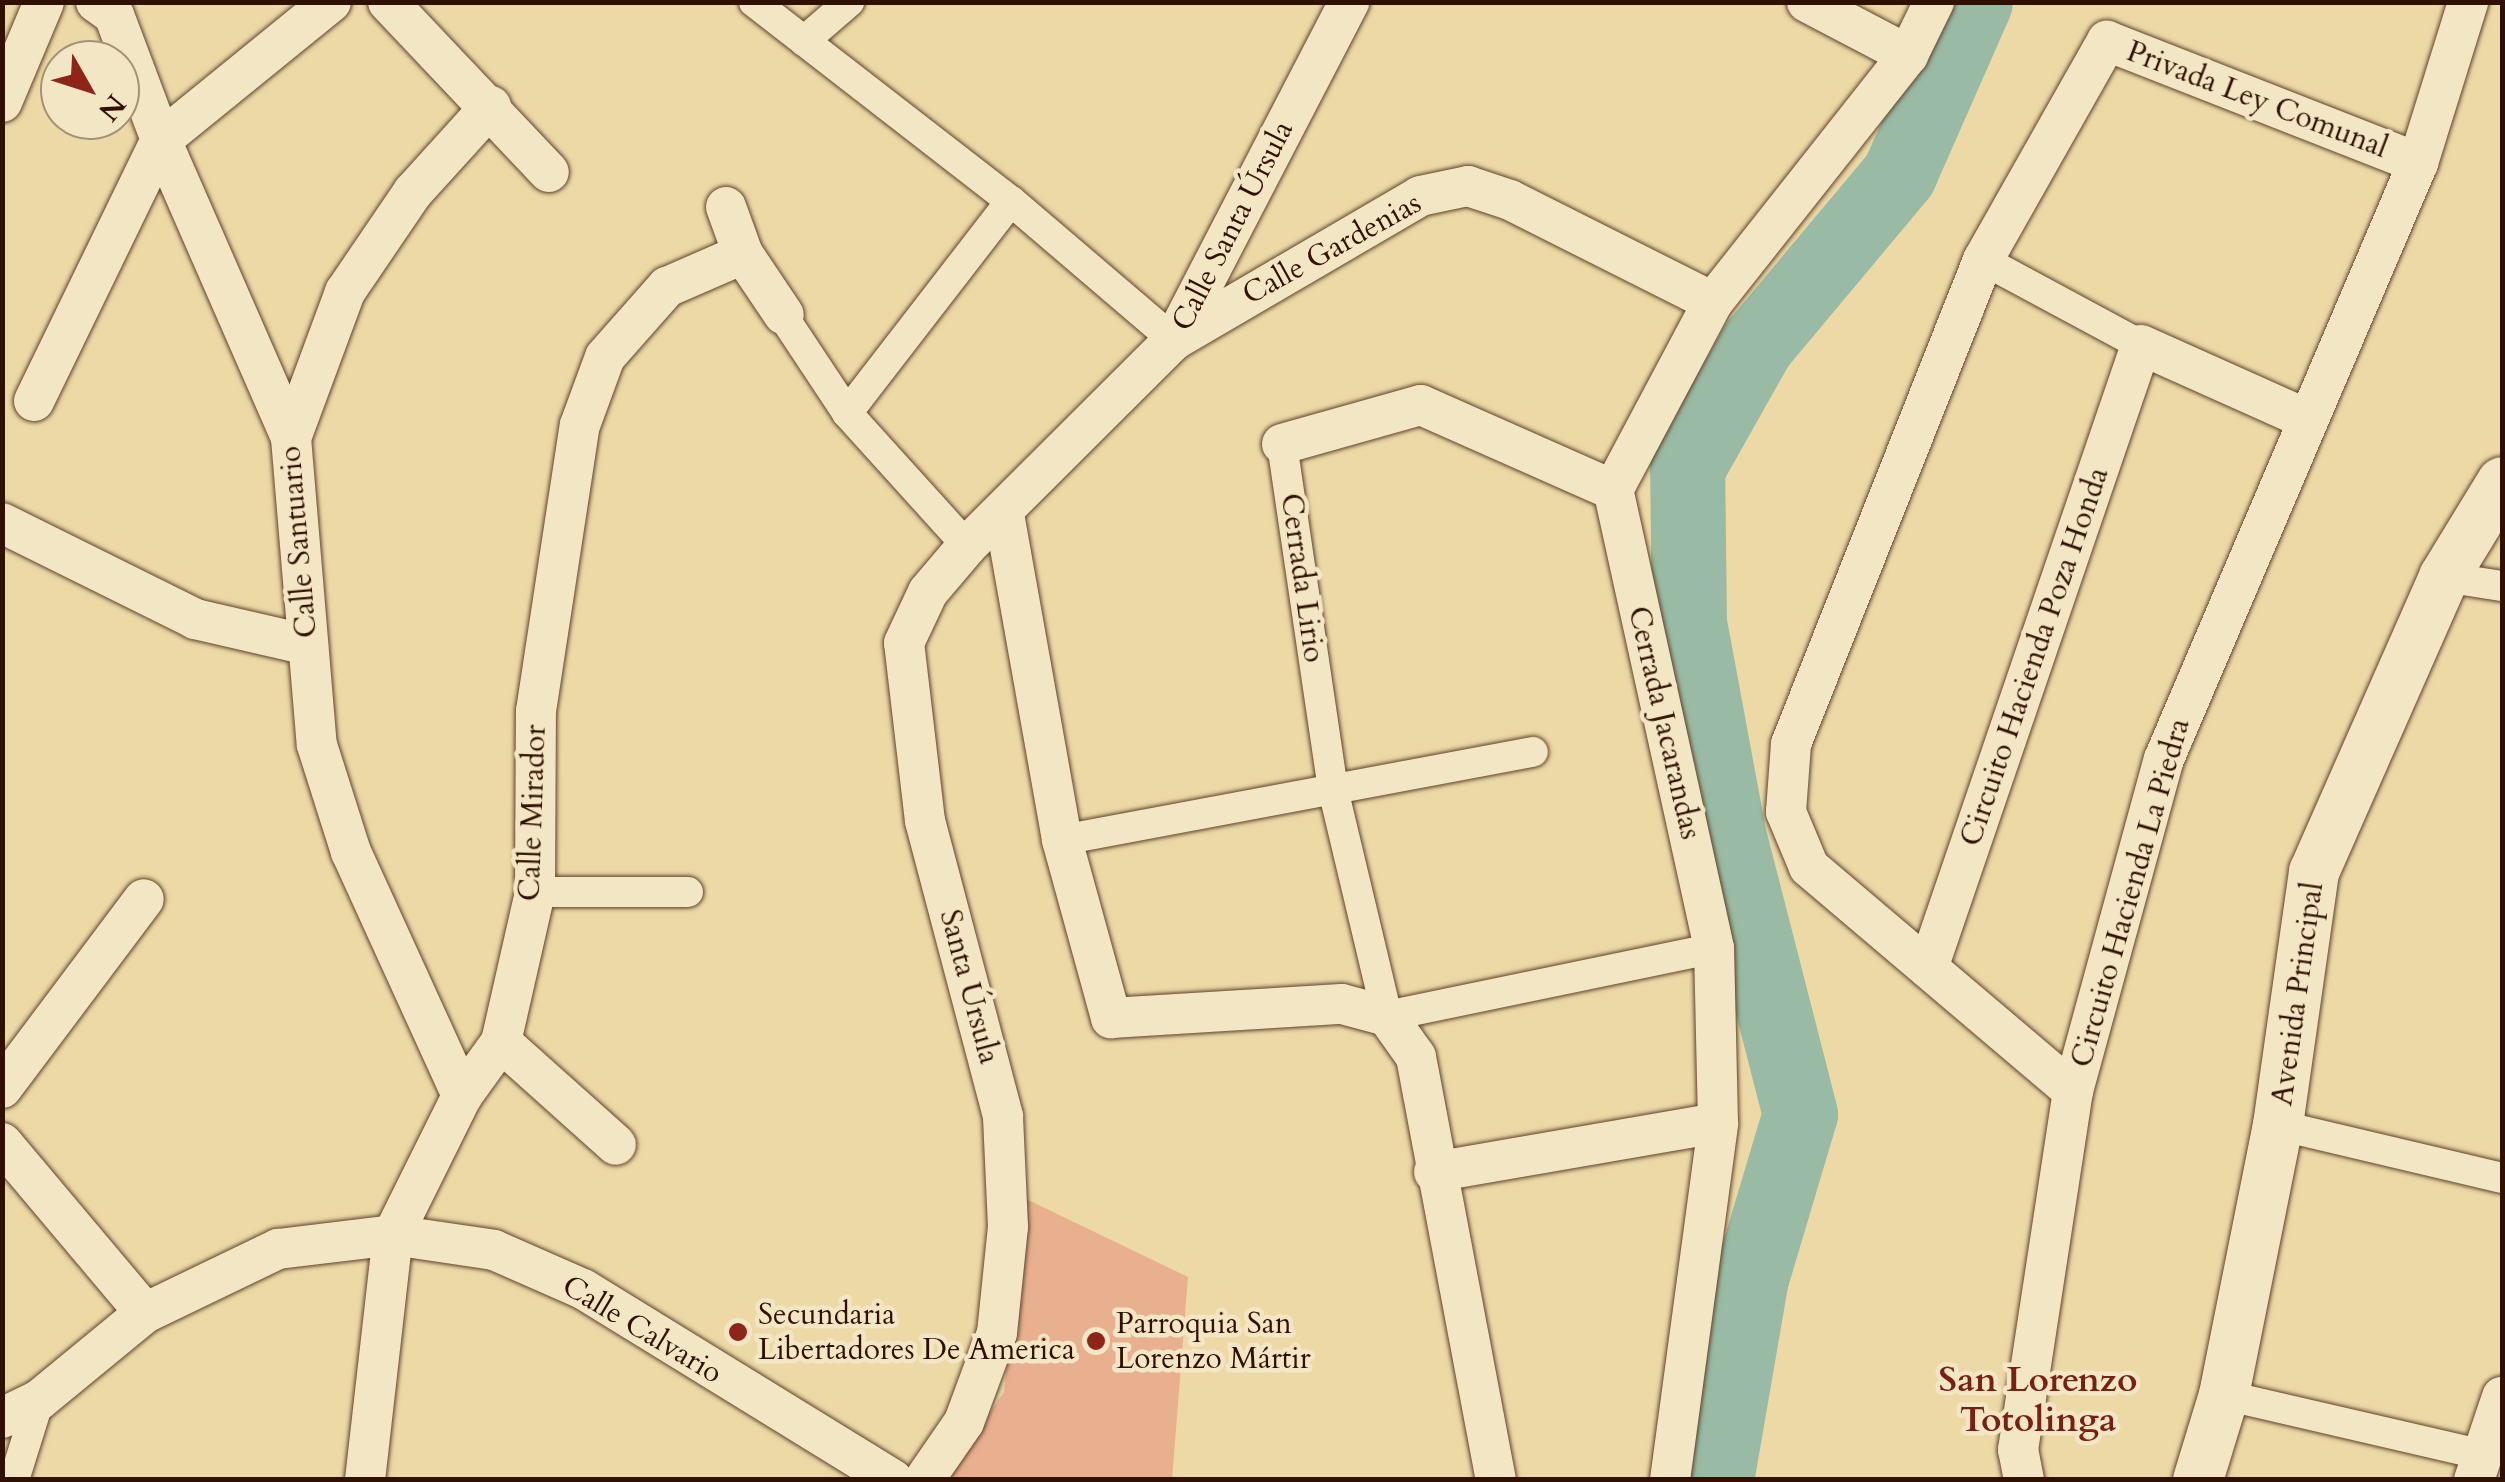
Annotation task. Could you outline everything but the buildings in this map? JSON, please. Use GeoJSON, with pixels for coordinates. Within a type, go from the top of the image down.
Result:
{"type":"FeatureCollection","features":[{"type":"Feature","properties":{"kind":"street"},"geometry":{"type":"LineString","coordinates":[[2,102],[44,2]]}},
{"type":"Feature","properties":{"kind":"street"},"geometry":{"type":"LineString","coordinates":[[34,401],[161,140],[331,2]]}},
{"type":"Feature","properties":{"kind":"street"},"geometry":{"type":"LineString","coordinates":[[388,2],[549,172]]}},
{"type":"Feature","properties":{"kind":"street"},"geometry":{"type":"LineString","coordinates":[[754,2],[1011,201],[1174,340]]}},
{"type":"Feature","properties":{"kind":"street"},"geometry":{"type":"LineString","coordinates":[[804,41],[849,2]]}},
{"type":"Feature","properties":{"kind":"street","name":"Calle Santa Úrsula"},"geometry":{"type":"LineString","coordinates":[[1004,514],[1174,340],[1348,2]]}},
{"type":"Feature","properties":{"kind":"street"},"geometry":{"type":"LineString","coordinates":[[1807,2],[1908,55]]}},
{"type":"Feature","properties":{"kind":"street"},"geometry":{"type":"LineString","coordinates":[[1613,490],[1714,302],[1908,55],[1934,2]]}},
{"type":"Feature","properties":{"kind":"street","name":"Circuito Hacienda La Piedra"},"geometry":{"type":"LineString","coordinates":[[2024,1480],[2018,1450],[2073,1091],[2164,759],[2304,418],[2418,163],[2468,2]]}},
{"type":"Feature","properties":{"kind":"street","name":"Calle Santuario"},"geometry":{"type":"LineString","coordinates":[[110,6],[161,140],[291,438],[317,745],[351,852],[462,1096]]}},
{"type":"Feature","properties":{"kind":"street","name":"Privada Ley Comunal"},"geometry":{"type":"LineString","coordinates":[[1983,260],[2107,41],[2418,163]]}},
{"type":"Feature","properties":{"kind":"street"},"geometry":{"type":"LineString","coordinates":[[291,438],[344,292],[413,192],[490,106]]}},
{"type":"Feature","properties":{"kind":"street","name":"Calle Gardenias"},"geometry":{"type":"LineString","coordinates":[[1174,340],[1420,196],[1468,186],[1510,200],[1714,302]]}},
{"type":"Feature","properties":{"kind":"street"},"geometry":{"type":"LineString","coordinates":[[847,412],[1011,201]]}},
{"type":"Feature","properties":{"kind":"street"},"geometry":{"type":"LineString","coordinates":[[726,207],[742,254],[847,412],[968,546]]}},
{"type":"Feature","properties":{"kind":"street"},"geometry":{"type":"LineString","coordinates":[[742,254],[784,314]]}},
{"type":"Feature","properties":{"kind":"street","name":"Calle Mirador"},"geometry":{"type":"LineString","coordinates":[[366,1480],[393,1235],[462,1096],[500,1042],[535,892],[536,710],[580,424],[605,357],[667,287],[742,254]]}},
{"type":"Feature","properties":{"kind":"street"},"geometry":{"type":"LineString","coordinates":[[2073,1091],[1809,866],[1786,812],[1791,744],[1983,260],[2141,345],[2304,418]]}},
{"type":"Feature","properties":{"kind":"street","name":"Circuito Hacienda Poza Honda"},"geometry":{"type":"LineString","coordinates":[[1928,968],[2141,345]]}},
{"type":"Feature","properties":{"kind":"street","name":"Cerrada Lirio"},"geometry":{"type":"LineString","coordinates":[[1387,1016],[1334,789],[1282,444],[1421,405],[1613,490]]}},
{"type":"Feature","properties":{"kind":"street","name":"Avenida Principal"},"geometry":{"type":"LineString","coordinates":[[2198,1480],[2224,1395],[2278,1125],[2314,872],[2444,577],[2502,482]]}},
{"type":"Feature","properties":{"kind":"street","name":"Cerrada Jacarandas"},"geometry":{"type":"LineString","coordinates":[[1613,490],[1714,948],[1718,1123],[1670,1480]]}},
{"type":"Feature","properties":{"kind":"street"},"geometry":{"type":"LineString","coordinates":[[1004,514],[1062,840],[1111,1018],[1342,1004],[1387,1016],[1714,948]]}},
{"type":"Feature","properties":{"kind":"street","name":"Santa Úrsula"},"geometry":{"type":"LineString","coordinates":[[924,1480],[964,1422],[997,1333],[1008,1227],[1003,1116],[925,820],[904,642],[928,592],[968,546],[1004,514]]}},
{"type":"Feature","properties":{"kind":"street"},"geometry":{"type":"LineString","coordinates":[[2,524],[194,619],[308,644]]}},
{"type":"Feature","properties":{"kind":"street"},"geometry":{"type":"LineString","coordinates":[[2444,577],[2502,586]]}},
{"type":"Feature","properties":{"kind":"street"},"geometry":{"type":"LineString","coordinates":[[1062,840],[1533,752]]}},
{"type":"Feature","properties":{"kind":"street"},"geometry":{"type":"LineString","coordinates":[[535,892],[688,892]]}},
{"type":"Feature","properties":{"kind":"street"},"geometry":{"type":"LineString","coordinates":[[2,1088],[144,900]]}},
{"type":"Feature","properties":{"kind":"street"},"geometry":{"type":"LineString","coordinates":[[1387,1016],[1416,1058],[1434,1172],[1496,1480]]}},
{"type":"Feature","properties":{"kind":"street"},"geometry":{"type":"LineString","coordinates":[[500,1042],[616,1144]]}},
{"type":"Feature","properties":{"kind":"street"},"geometry":{"type":"LineString","coordinates":[[1434,1172],[1718,1123]]}},
{"type":"Feature","properties":{"kind":"street"},"geometry":{"type":"LineString","coordinates":[[2278,1125],[2502,1178]]}},
{"type":"Feature","properties":{"kind":"street"},"geometry":{"type":"LineString","coordinates":[[2,1142],[145,1312]]}},
{"type":"Feature","properties":{"kind":"street","name":"Calle Calvario"},"geometry":{"type":"LineString","coordinates":[[2,1418],[39,1400],[145,1312],[278,1249],[393,1235],[494,1250],[583,1289],[894,1480]]}},
{"type":"Feature","properties":{"kind":"street"},"geometry":{"type":"LineString","coordinates":[[2224,1395],[2479,1467],[2502,1398]]}},
{"type":"Feature","properties":{"kind":"street"},"geometry":{"type":"LineString","coordinates":[[14,1480],[39,1400]]}},
{"type":"Feature","properties":{"kind":"waterway"},"geometry":{"type":"LineString","coordinates":[[1716,1480],[1751,1278],[1800,1114],[1728,833],[1689,622],[1687,468],[1757,344],[1899,174],[1975,2]]}},
{"type":"Feature","properties":{"kind":"place","name":"Secundaria Libertadores De America"},"geometry":{"type":"Point","coordinates":[738,1332]}},
{"type":"Feature","properties":{"kind":"place","name":"Parroquia San Lorenzo Mártir"},"geometry":{"type":"Point","coordinates":[1096,1341]}},
{"type":"Feature","properties":{"kind":"district","name":"San Lorenzo Totolinga"},"geometry":{"type":"Point","coordinates":[2038,1400]}}]}
